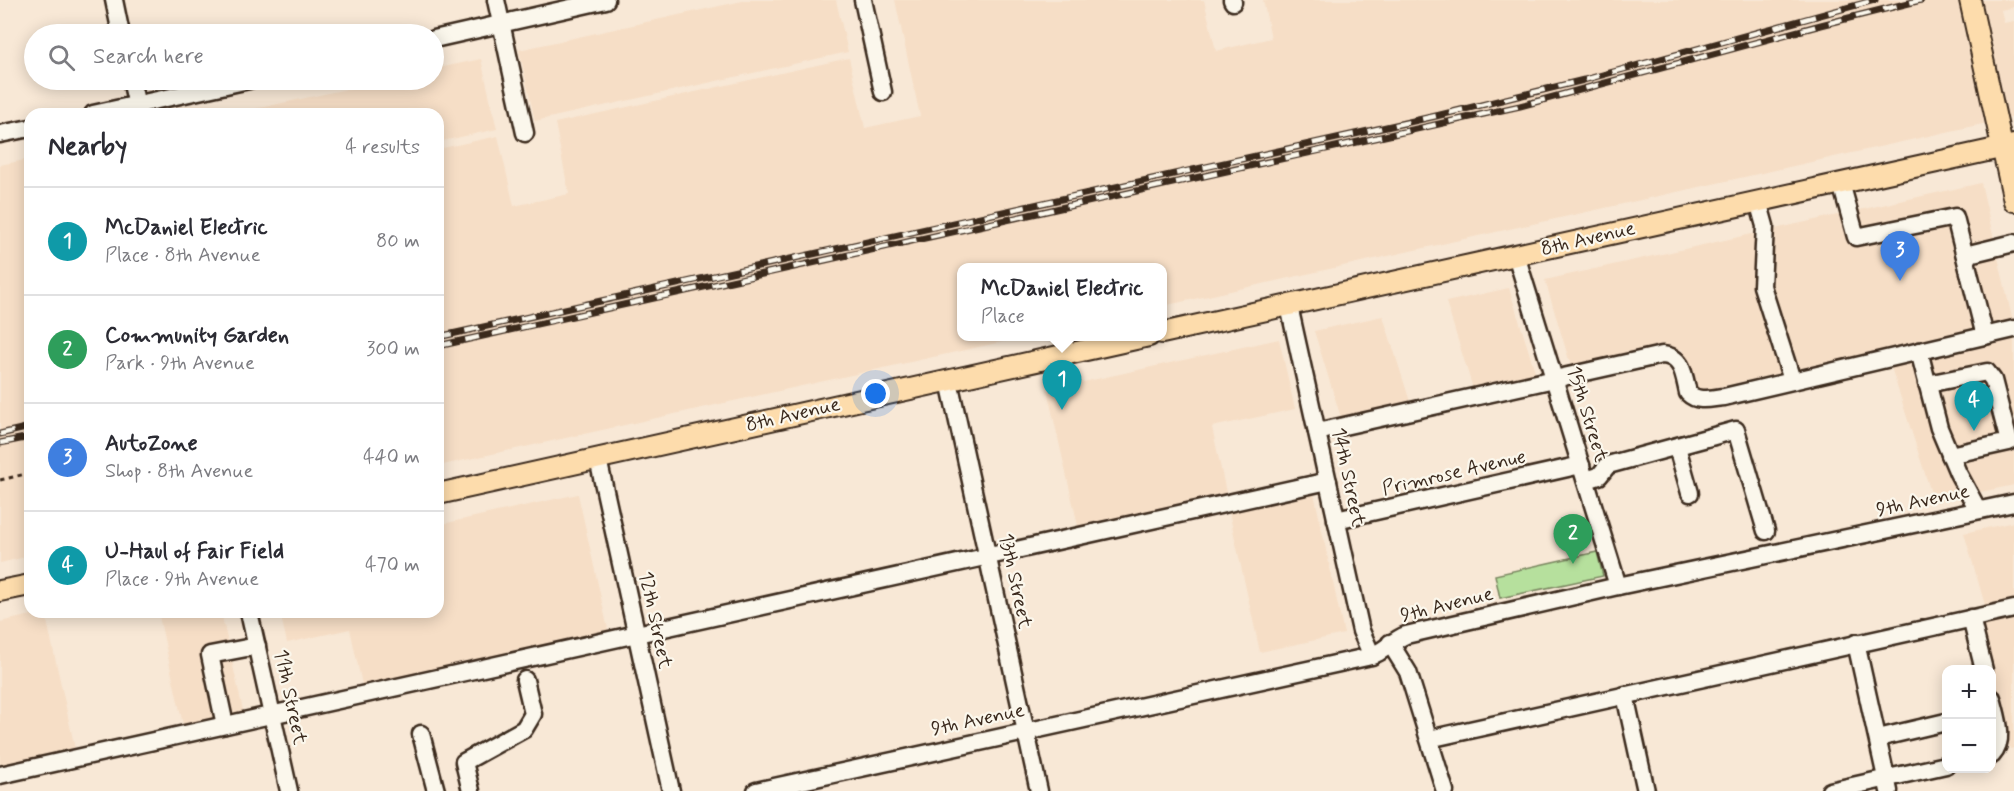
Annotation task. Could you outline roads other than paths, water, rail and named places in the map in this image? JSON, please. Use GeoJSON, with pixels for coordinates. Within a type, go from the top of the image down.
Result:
{"type":"FeatureCollection","features":[{"type":"Feature","properties":{"kind":"main road"},"geometry":{"type":"LineString","coordinates":[[1970,0],[2008,146],[2014,201]]}},
{"type":"Feature","properties":{"kind":"main road","name":"8th Avenue"},"geometry":{"type":"LineString","coordinates":[[1167,332],[2008,146]]}},
{"type":"Feature","properties":{"kind":"main road","name":"8th Avenue"},"geometry":{"type":"LineString","coordinates":[[444,493],[1127,341]]}},
{"type":"Feature","properties":{"kind":"main road"},"geometry":{"type":"LineString","coordinates":[[0,591],[24,586]]}},
{"type":"Feature","properties":{"kind":"street"},"geometry":{"type":"LineString","coordinates":[[114,0],[120,24]]}},
{"type":"Feature","properties":{"kind":"street"},"geometry":{"type":"LineString","coordinates":[[496,0],[525,133]]}},
{"type":"Feature","properties":{"kind":"street"},"geometry":{"type":"LineString","coordinates":[[444,37],[606,0]]}},
{"type":"Feature","properties":{"kind":"street"},"geometry":{"type":"LineString","coordinates":[[864,0],[882,92]]}},
{"type":"Feature","properties":{"kind":"street"},"geometry":{"type":"LineString","coordinates":[[133,90],[138,108]]}},
{"type":"Feature","properties":{"kind":"street"},"geometry":{"type":"LineString","coordinates":[[142,108],[211,90]]}},
{"type":"Feature","properties":{"kind":"street"},"geometry":{"type":"LineString","coordinates":[[0,134],[24,129]]}},
{"type":"Feature","properties":{"kind":"street"},"geometry":{"type":"LineString","coordinates":[[1841,183],[1856,237],[1955,217],[1985,336]]}},
{"type":"Feature","properties":{"kind":"street"},"geometry":{"type":"LineString","coordinates":[[1758,201],[1765,226],[1762,286],[1792,380]]}},
{"type":"Feature","properties":{"kind":"street"},"geometry":{"type":"LineString","coordinates":[[1965,255],[2014,243]]}},
{"type":"Feature","properties":{"kind":"street","name":"15th Street"},"geometry":{"type":"LineString","coordinates":[[1516,255],[1618,585]]}},
{"type":"Feature","properties":{"kind":"street","name":"14th Street"},"geometry":{"type":"LineString","coordinates":[[1289,306],[1362,633],[1372,656]]}},
{"type":"Feature","properties":{"kind":"street"},"geometry":{"type":"LineString","coordinates":[[1317,432],[1662,355],[1671,355],[1677,360],[1688,393],[1699,399],[1724,397],[2014,329]]}},
{"type":"Feature","properties":{"kind":"street"},"geometry":{"type":"LineString","coordinates":[[1919,351],[1939,428],[1978,510]]}},
{"type":"Feature","properties":{"kind":"street"},"geometry":{"type":"LineString","coordinates":[[1927,384],[1987,372],[1993,380],[2009,442],[1950,455]]}},
{"type":"Feature","properties":{"kind":"street","name":"13th Street"},"geometry":{"type":"LineString","coordinates":[[949,381],[1039,791]]}},
{"type":"Feature","properties":{"kind":"street"},"geometry":{"type":"LineString","coordinates":[[1584,472],[1599,476],[1608,465],[1736,430],[1766,531]]}},
{"type":"Feature","properties":{"kind":"street"},"geometry":{"type":"LineString","coordinates":[[1677,447],[1690,493]]}},
{"type":"Feature","properties":{"kind":"street","name":"12th Street"},"geometry":{"type":"LineString","coordinates":[[598,459],[671,791]]}},
{"type":"Feature","properties":{"kind":"street","name":"Primrose Avenue"},"geometry":{"type":"LineString","coordinates":[[1336,520],[1584,472]]}},
{"type":"Feature","properties":{"kind":"street"},"geometry":{"type":"LineString","coordinates":[[0,775],[1328,481]]}},
{"type":"Feature","properties":{"kind":"street","name":"9th Avenue"},"geometry":{"type":"LineString","coordinates":[[756,791],[1372,656],[1390,643],[1406,636],[1618,585],[2014,503]]}},
{"type":"Feature","properties":{"kind":"street"},"geometry":{"type":"LineString","coordinates":[[1429,739],[2014,609]]}},
{"type":"Feature","properties":{"kind":"street","name":"11th Street"},"geometry":{"type":"LineString","coordinates":[[250,618],[289,791]]}},
{"type":"Feature","properties":{"kind":"street"},"geometry":{"type":"LineString","coordinates":[[1971,618],[1983,665]]}},
{"type":"Feature","properties":{"kind":"street"},"geometry":{"type":"LineString","coordinates":[[1390,643],[1408,672],[1445,791]]}},
{"type":"Feature","properties":{"kind":"street"},"geometry":{"type":"LineString","coordinates":[[1856,643],[1888,785]]}},
{"type":"Feature","properties":{"kind":"street"},"geometry":{"type":"LineString","coordinates":[[225,725],[210,655],[257,646]]}},
{"type":"Feature","properties":{"kind":"street"},"geometry":{"type":"LineString","coordinates":[[471,791],[464,762],[524,729],[533,714],[525,681]]}},
{"type":"Feature","properties":{"kind":"street"},"geometry":{"type":"LineString","coordinates":[[1624,695],[1646,791]]}},
{"type":"Feature","properties":{"kind":"street"},"geometry":{"type":"LineString","coordinates":[[1878,738],[1942,723]]}},
{"type":"Feature","properties":{"kind":"street"},"geometry":{"type":"LineString","coordinates":[[1996,750],[2001,723]]}},
{"type":"Feature","properties":{"kind":"street"},"geometry":{"type":"LineString","coordinates":[[421,734],[436,791]]}},
{"type":"Feature","properties":{"kind":"street"},"geometry":{"type":"LineString","coordinates":[[1830,791],[1888,785],[1942,767]]}},
{"type":"Feature","properties":{"kind":"railway"},"geometry":{"type":"LineString","coordinates":[[444,336],[1436,116],[1584,80],[1875,0]]}},
{"type":"Feature","properties":{"kind":"railway"},"geometry":{"type":"LineString","coordinates":[[444,345],[1520,106],[1921,0]]}},
{"type":"Feature","properties":{"kind":"railway"},"geometry":{"type":"LineString","coordinates":[[0,434],[24,428]]}},
{"type":"Feature","properties":{"kind":"railway"},"geometry":{"type":"LineString","coordinates":[[0,443],[24,438]]}},
{"type":"Feature","properties":{"kind":"place","name":"AutoZone"},"geometry":{"type":"Point","coordinates":[1900,281]}},
{"type":"Feature","properties":{"kind":"place","name":"McDaniel Electric"},"geometry":{"type":"Point","coordinates":[1062,410]}},
{"type":"Feature","properties":{"kind":"place","name":"U-Haul of Fair Field"},"geometry":{"type":"Point","coordinates":[1974,431]}},
{"type":"Feature","properties":{"kind":"place","name":"Community Garden"},"geometry":{"type":"Point","coordinates":[1573,564]}}]}
